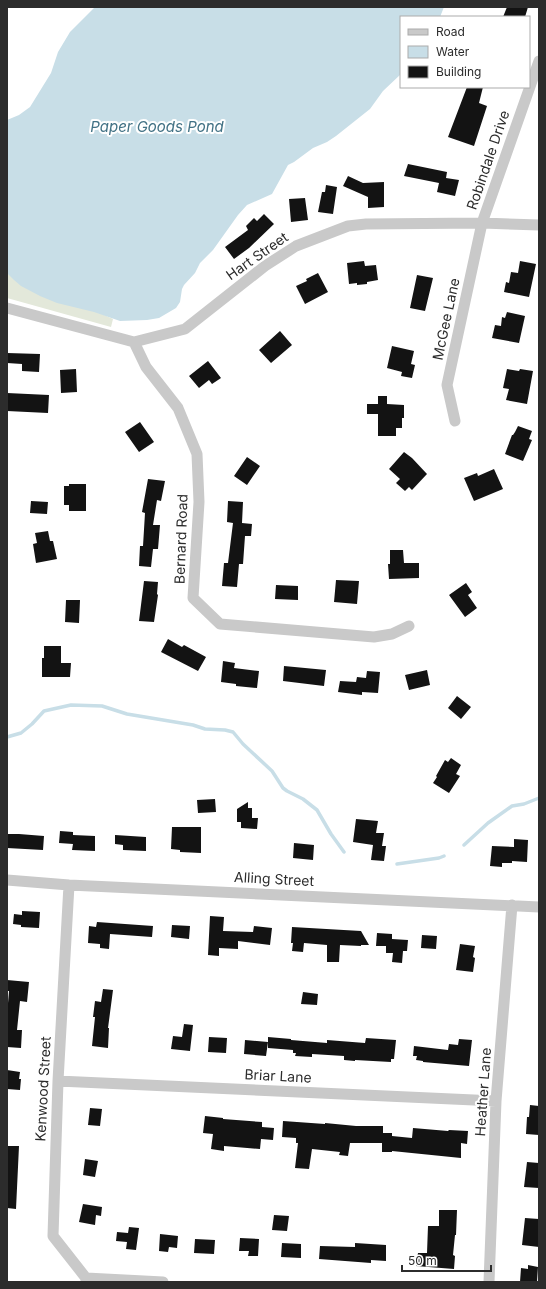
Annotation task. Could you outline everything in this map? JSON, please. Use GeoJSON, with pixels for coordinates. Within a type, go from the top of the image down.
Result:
{"type":"FeatureCollection","features":[{"type":"Feature","properties":{"kind":"street","name":"Robindale Drive"},"geometry":{"type":"LineString","coordinates":[[530,87],[539,61]]}},
{"type":"Feature","properties":{"kind":"street","name":"Robindale Drive"},"geometry":{"type":"LineString","coordinates":[[482,223],[530,88]]}},
{"type":"Feature","properties":{"kind":"street","name":"Hart Street"},"geometry":{"type":"LineString","coordinates":[[7,308],[134,342],[185,329],[265,266],[296,246],[348,226],[366,224],[482,223],[539,225]]}},
{"type":"Feature","properties":{"kind":"street","name":"McGee Lane"},"geometry":{"type":"LineString","coordinates":[[455,421],[447,385],[482,223]]}},
{"type":"Feature","properties":{"kind":"street","name":"Bernard Road"},"geometry":{"type":"LineString","coordinates":[[134,342],[146,367],[178,408],[196,454],[199,502],[193,598],[220,624],[374,637],[392,634],[409,626]]}},
{"type":"Feature","properties":{"kind":"street","name":"Alling Street"},"geometry":{"type":"LineString","coordinates":[[7,880],[69,885],[539,907]]}},
{"type":"Feature","properties":{"kind":"street","name":"Kenwood Street"},"geometry":{"type":"LineString","coordinates":[[69,885],[58,1081],[53,1236],[86,1280]]}},
{"type":"Feature","properties":{"kind":"street","name":"Heather Lane"},"geometry":{"type":"LineString","coordinates":[[489,1282],[496,1101],[512,905]]}},
{"type":"Feature","properties":{"kind":"street","name":"Briar Lane"},"geometry":{"type":"LineString","coordinates":[[58,1081],[496,1101]]}},
{"type":"Feature","properties":{"kind":"street"},"geometry":{"type":"LineString","coordinates":[[86,1280],[163,1282]]}},
{"type":"Feature","properties":{"kind":"shaded area"},"geometry":{"type":"Polygon","coordinates":[[[7,271],[113,319],[111,327],[7,298],[7,271]]]}},
{"type":"Feature","properties":{"kind":"water","name":"Paper Goods Pond"},"geometry":{"type":"Polygon","coordinates":[[[95,7],[444,7],[440,16],[400,16],[400,75],[383,91],[370,109],[336,136],[313,148],[288,165],[272,194],[247,205],[213,250],[200,263],[195,273],[184,285],[180,302],[176,308],[159,318],[147,320],[120,321],[94,312],[57,303],[21,286],[7,273],[7,120],[19,115],[30,107],[51,73],[58,52],[70,32],[95,7]]]}},
{"type":"Feature","properties":{"kind":"building"},"geometry":{"type":"Polygon","coordinates":[[[507,7],[528,7],[525,16],[503,16],[507,7]]]}},
{"type":"Feature","properties":{"kind":"building"},"geometry":{"type":"Polygon","coordinates":[[[467,88],[483,88],[479,103],[487,106],[474,146],[448,137],[467,88]]]}},
{"type":"Feature","properties":{"kind":"building"},"geometry":{"type":"Polygon","coordinates":[[[408,164],[447,172],[446,178],[459,180],[455,196],[437,192],[439,183],[404,176],[408,164]]]}},
{"type":"Feature","properties":{"kind":"building"},"geometry":{"type":"Polygon","coordinates":[[[348,176],[363,183],[384,182],[384,207],[368,208],[368,197],[343,186],[348,176]]]}},
{"type":"Feature","properties":{"kind":"building"},"geometry":{"type":"Polygon","coordinates":[[[326,185],[337,187],[333,214],[318,212],[322,192],[325,192],[326,185]]]}},
{"type":"Feature","properties":{"kind":"building"},"geometry":{"type":"Polygon","coordinates":[[[305,198],[308,220],[291,222],[289,199],[305,198]]]}},
{"type":"Feature","properties":{"kind":"building"},"geometry":{"type":"Polygon","coordinates":[[[264,214],[274,224],[249,248],[234,259],[225,247],[248,230],[246,226],[254,218],[257,221],[264,214]]]}},
{"type":"Feature","properties":{"kind":"building"},"geometry":{"type":"Polygon","coordinates":[[[364,261],[365,266],[376,265],[378,280],[367,282],[367,284],[349,284],[347,263],[364,261]]]}},
{"type":"Feature","properties":{"kind":"building"},"geometry":{"type":"Polygon","coordinates":[[[520,261],[536,264],[529,297],[504,292],[506,282],[509,283],[511,272],[518,273],[520,261]]]}},
{"type":"Feature","properties":{"kind":"building"},"geometry":{"type":"Polygon","coordinates":[[[318,273],[328,292],[305,304],[296,286],[307,281],[306,279],[318,273]]]}},
{"type":"Feature","properties":{"kind":"building"},"geometry":{"type":"Polygon","coordinates":[[[417,275],[433,278],[425,311],[410,308],[417,275]]]}},
{"type":"Feature","properties":{"kind":"building"},"geometry":{"type":"Polygon","coordinates":[[[507,312],[525,316],[519,343],[492,338],[495,325],[501,326],[502,317],[505,318],[507,312]]]}},
{"type":"Feature","properties":{"kind":"building"},"geometry":{"type":"Polygon","coordinates":[[[280,331],[292,345],[271,363],[259,350],[280,331]]]}},
{"type":"Feature","properties":{"kind":"building"},"geometry":{"type":"Polygon","coordinates":[[[392,346],[414,351],[411,364],[415,365],[412,378],[401,376],[402,372],[387,368],[392,346]]]}},
{"type":"Feature","properties":{"kind":"building"},"geometry":{"type":"Polygon","coordinates":[[[7,353],[40,354],[39,372],[22,371],[22,364],[7,363],[7,353]]]}},
{"type":"Feature","properties":{"kind":"building"},"geometry":{"type":"Polygon","coordinates":[[[208,361],[221,378],[212,384],[209,380],[199,388],[189,376],[208,361]]]}},
{"type":"Feature","properties":{"kind":"building"},"geometry":{"type":"Polygon","coordinates":[[[76,369],[77,392],[61,393],[60,370],[76,369]]]}},
{"type":"Feature","properties":{"kind":"building"},"geometry":{"type":"Polygon","coordinates":[[[507,369],[533,371],[527,404],[506,400],[509,389],[503,388],[507,369]]]}},
{"type":"Feature","properties":{"kind":"building"},"geometry":{"type":"Polygon","coordinates":[[[7,393],[49,395],[48,413],[7,411],[7,393]]]}},
{"type":"Feature","properties":{"kind":"building"},"geometry":{"type":"Polygon","coordinates":[[[378,396],[387,396],[387,404],[404,405],[402,428],[396,428],[396,436],[378,436],[378,414],[367,414],[367,404],[378,404],[378,396]]]}},
{"type":"Feature","properties":{"kind":"building"},"geometry":{"type":"Polygon","coordinates":[[[140,422],[154,442],[139,452],[125,432],[140,422]]]}},
{"type":"Feature","properties":{"kind":"building"},"geometry":{"type":"Polygon","coordinates":[[[518,426],[532,431],[529,439],[532,440],[523,461],[505,454],[512,435],[518,426]]]}},
{"type":"Feature","properties":{"kind":"building"},"geometry":{"type":"Polygon","coordinates":[[[404,452],[427,474],[412,490],[409,487],[405,491],[396,483],[400,479],[389,469],[404,452]]]}},
{"type":"Feature","properties":{"kind":"building"},"geometry":{"type":"Polygon","coordinates":[[[247,457],[260,466],[247,485],[234,476],[247,457]]]}},
{"type":"Feature","properties":{"kind":"building"},"geometry":{"type":"Polygon","coordinates":[[[494,469],[503,489],[474,501],[464,478],[477,473],[478,476],[494,469]]]}},
{"type":"Feature","properties":{"kind":"building"},"geometry":{"type":"Polygon","coordinates":[[[148,479],[165,481],[161,501],[157,500],[153,525],[160,525],[158,549],[153,549],[151,567],[139,566],[140,546],[143,546],[145,513],[142,512],[148,479]]]}},
{"type":"Feature","properties":{"kind":"building"},"geometry":{"type":"Polygon","coordinates":[[[69,484],[86,484],[86,511],[69,511],[69,505],[64,505],[64,486],[69,486],[69,484]]]}},
{"type":"Feature","properties":{"kind":"building"},"geometry":{"type":"Polygon","coordinates":[[[31,501],[48,502],[47,514],[30,513],[31,501]]]}},
{"type":"Feature","properties":{"kind":"building"},"geometry":{"type":"Polygon","coordinates":[[[228,501],[243,502],[242,523],[252,524],[251,536],[245,536],[243,564],[239,564],[237,587],[222,586],[224,563],[228,563],[233,523],[227,522],[228,501]]]}},
{"type":"Feature","properties":{"kind":"building"},"geometry":{"type":"Polygon","coordinates":[[[48,531],[50,541],[53,541],[57,559],[36,563],[33,544],[37,543],[35,533],[48,531]]]}},
{"type":"Feature","properties":{"kind":"building"},"geometry":{"type":"Polygon","coordinates":[[[390,550],[403,550],[404,563],[419,563],[419,578],[389,579],[388,564],[390,564],[390,550]]]}},
{"type":"Feature","properties":{"kind":"building"},"geometry":{"type":"Polygon","coordinates":[[[336,580],[359,581],[357,604],[334,602],[336,580]]]}},
{"type":"Feature","properties":{"kind":"building"},"geometry":{"type":"Polygon","coordinates":[[[144,581],[158,582],[158,595],[154,622],[139,621],[144,581]]]}},
{"type":"Feature","properties":{"kind":"building"},"geometry":{"type":"Polygon","coordinates":[[[466,583],[472,592],[468,595],[477,608],[465,617],[449,595],[466,583]]]}},
{"type":"Feature","properties":{"kind":"building"},"geometry":{"type":"Polygon","coordinates":[[[276,585],[298,586],[298,600],[275,599],[276,585]]]}},
{"type":"Feature","properties":{"kind":"building"},"geometry":{"type":"Polygon","coordinates":[[[66,600],[80,600],[79,623],[65,622],[66,600]]]}},
{"type":"Feature","properties":{"kind":"building"},"geometry":{"type":"Polygon","coordinates":[[[168,639],[182,647],[184,645],[206,657],[198,671],[161,652],[168,639]]]}},
{"type":"Feature","properties":{"kind":"building"},"geometry":{"type":"Polygon","coordinates":[[[44,646],[61,646],[61,663],[71,663],[70,677],[42,677],[42,658],[44,658],[44,646]]]}},
{"type":"Feature","properties":{"kind":"building"},"geometry":{"type":"Polygon","coordinates":[[[223,661],[235,663],[234,668],[259,671],[257,688],[236,686],[236,684],[221,682],[223,661]]]}},
{"type":"Feature","properties":{"kind":"building"},"geometry":{"type":"Polygon","coordinates":[[[284,666],[326,670],[324,686],[283,681],[284,666]]]}},
{"type":"Feature","properties":{"kind":"building"},"geometry":{"type":"Polygon","coordinates":[[[427,670],[430,685],[409,690],[405,675],[427,670]]]}},
{"type":"Feature","properties":{"kind":"building"},"geometry":{"type":"Polygon","coordinates":[[[367,671],[380,672],[378,693],[362,692],[362,695],[338,692],[340,681],[356,682],[357,677],[366,678],[367,671]]]}},
{"type":"Feature","properties":{"kind":"building"},"geometry":{"type":"Polygon","coordinates":[[[457,696],[471,707],[461,719],[448,708],[457,696]]]}},
{"type":"Feature","properties":{"kind":"building"},"geometry":{"type":"Polygon","coordinates":[[[451,758],[461,765],[456,774],[460,776],[449,793],[433,783],[445,760],[448,762],[451,758]]]}},
{"type":"Feature","properties":{"kind":"building"},"geometry":{"type":"Polygon","coordinates":[[[215,799],[216,812],[198,813],[197,800],[215,799]]]}},
{"type":"Feature","properties":{"kind":"building"},"geometry":{"type":"Polygon","coordinates":[[[248,802],[248,808],[252,808],[252,818],[258,818],[257,829],[241,828],[241,822],[237,822],[237,809],[248,802]]]}},
{"type":"Feature","properties":{"kind":"building"},"geometry":{"type":"Polygon","coordinates":[[[356,819],[378,821],[376,833],[384,833],[382,846],[386,846],[384,861],[371,860],[373,845],[353,842],[356,819]]]}},
{"type":"Feature","properties":{"kind":"building"},"geometry":{"type":"Polygon","coordinates":[[[172,827],[201,827],[201,853],[180,852],[180,850],[171,849],[172,827]]]}},
{"type":"Feature","properties":{"kind":"building"},"geometry":{"type":"Polygon","coordinates":[[[60,831],[73,832],[73,835],[95,836],[95,851],[72,850],[73,844],[59,843],[60,831]]]}},
{"type":"Feature","properties":{"kind":"building"},"geometry":{"type":"Polygon","coordinates":[[[7,834],[44,836],[43,850],[7,848],[7,834]]]}},
{"type":"Feature","properties":{"kind":"building"},"geometry":{"type":"Polygon","coordinates":[[[115,835],[146,837],[146,851],[123,850],[123,845],[115,844],[115,835]]]}},
{"type":"Feature","properties":{"kind":"building"},"geometry":{"type":"Polygon","coordinates":[[[514,839],[528,840],[527,862],[512,861],[512,863],[502,863],[502,867],[490,866],[492,846],[514,847],[514,839]]]}},
{"type":"Feature","properties":{"kind":"building"},"geometry":{"type":"Polygon","coordinates":[[[294,843],[314,845],[313,860],[293,858],[294,843]]]}},
{"type":"Feature","properties":{"kind":"building"},"geometry":{"type":"Polygon","coordinates":[[[22,911],[40,912],[39,928],[21,927],[21,925],[13,924],[14,914],[22,915],[22,911]]]}},
{"type":"Feature","properties":{"kind":"building"},"geometry":{"type":"Polygon","coordinates":[[[210,916],[224,917],[223,931],[253,932],[254,926],[272,928],[270,945],[238,941],[238,949],[219,948],[219,956],[208,955],[210,916]]]}},
{"type":"Feature","properties":{"kind":"building"},"geometry":{"type":"Polygon","coordinates":[[[97,922],[153,926],[152,937],[110,934],[109,949],[100,948],[100,944],[88,943],[89,926],[96,927],[97,922]]]}},
{"type":"Feature","properties":{"kind":"building"},"geometry":{"type":"Polygon","coordinates":[[[172,925],[190,926],[189,939],[171,937],[172,925]]]}},
{"type":"Feature","properties":{"kind":"building"},"geometry":{"type":"Polygon","coordinates":[[[292,927],[361,931],[369,945],[340,945],[339,962],[327,962],[327,945],[304,943],[303,952],[292,951],[292,927]]]}},
{"type":"Feature","properties":{"kind":"building"},"geometry":{"type":"Polygon","coordinates":[[[377,933],[392,934],[392,939],[408,940],[407,951],[403,951],[402,963],[392,962],[393,953],[386,953],[386,946],[376,946],[377,933]]]}},
{"type":"Feature","properties":{"kind":"building"},"geometry":{"type":"Polygon","coordinates":[[[422,935],[437,936],[436,949],[421,948],[422,935]]]}},
{"type":"Feature","properties":{"kind":"building"},"geometry":{"type":"Polygon","coordinates":[[[460,944],[475,946],[473,972],[456,970],[460,944]]]}},
{"type":"Feature","properties":{"kind":"building"},"geometry":{"type":"Polygon","coordinates":[[[7,980],[29,982],[27,1002],[20,1001],[17,1030],[22,1030],[21,1048],[7,1047],[9,991],[7,991],[7,980]]]}},
{"type":"Feature","properties":{"kind":"building"},"geometry":{"type":"Polygon","coordinates":[[[103,989],[113,990],[108,1028],[108,1048],[92,1046],[95,1001],[101,1002],[103,989]]]}},
{"type":"Feature","properties":{"kind":"building"},"geometry":{"type":"Polygon","coordinates":[[[303,992],[318,994],[317,1005],[301,1004],[303,992]]]}},
{"type":"Feature","properties":{"kind":"building"},"geometry":{"type":"Polygon","coordinates":[[[184,1024],[193,1025],[190,1051],[171,1049],[173,1036],[182,1037],[184,1024]]]}},
{"type":"Feature","properties":{"kind":"building"},"geometry":{"type":"Polygon","coordinates":[[[209,1037],[227,1038],[226,1053],[208,1052],[209,1037]]]}},
{"type":"Feature","properties":{"kind":"building"},"geometry":{"type":"Polygon","coordinates":[[[268,1037],[327,1043],[327,1040],[365,1043],[366,1038],[396,1040],[394,1059],[391,1059],[391,1062],[344,1060],[344,1056],[312,1054],[312,1057],[295,1056],[296,1053],[293,1053],[293,1050],[268,1048],[268,1037]]]}},
{"type":"Feature","properties":{"kind":"building"},"geometry":{"type":"Polygon","coordinates":[[[459,1039],[472,1040],[469,1066],[423,1062],[416,1060],[417,1056],[413,1056],[414,1046],[448,1050],[449,1044],[458,1045],[459,1039]]]}},
{"type":"Feature","properties":{"kind":"building"},"geometry":{"type":"Polygon","coordinates":[[[245,1040],[268,1042],[266,1056],[244,1054],[245,1040]]]}},
{"type":"Feature","properties":{"kind":"building"},"geometry":{"type":"Polygon","coordinates":[[[7,1070],[20,1072],[20,1090],[7,1089],[7,1070]]]}},
{"type":"Feature","properties":{"kind":"building"},"geometry":{"type":"Polygon","coordinates":[[[530,1105],[539,1106],[539,1135],[526,1134],[527,1117],[529,1117],[530,1105]]]}},
{"type":"Feature","properties":{"kind":"building"},"geometry":{"type":"Polygon","coordinates":[[[90,1108],[102,1109],[100,1126],[88,1125],[90,1108]]]}},
{"type":"Feature","properties":{"kind":"building"},"geometry":{"type":"Polygon","coordinates":[[[205,1116],[262,1122],[262,1127],[274,1128],[273,1140],[261,1139],[260,1149],[224,1146],[224,1151],[211,1149],[213,1134],[203,1133],[205,1116]]]}},
{"type":"Feature","properties":{"kind":"building"},"geometry":{"type":"Polygon","coordinates":[[[283,1121],[356,1126],[383,1126],[383,1133],[392,1133],[392,1136],[412,1138],[413,1128],[468,1131],[467,1144],[461,1143],[461,1158],[392,1151],[382,1152],[382,1143],[350,1143],[348,1156],[339,1155],[340,1152],[312,1149],[309,1169],[295,1168],[298,1143],[296,1143],[296,1138],[282,1137],[283,1121]]]}},
{"type":"Feature","properties":{"kind":"building"},"geometry":{"type":"Polygon","coordinates":[[[7,1146],[19,1146],[16,1209],[7,1208],[7,1146]]]}},
{"type":"Feature","properties":{"kind":"building"},"geometry":{"type":"Polygon","coordinates":[[[85,1159],[98,1161],[95,1177],[83,1175],[85,1159]]]}},
{"type":"Feature","properties":{"kind":"building"},"geometry":{"type":"Polygon","coordinates":[[[527,1162],[539,1163],[539,1188],[524,1187],[527,1162]]]}},
{"type":"Feature","properties":{"kind":"building"},"geometry":{"type":"Polygon","coordinates":[[[83,1204],[102,1207],[101,1216],[96,1215],[95,1225],[79,1222],[83,1204]]]}},
{"type":"Feature","properties":{"kind":"building"},"geometry":{"type":"Polygon","coordinates":[[[439,1210],[457,1210],[456,1235],[453,1255],[455,1256],[454,1269],[416,1266],[418,1253],[427,1253],[428,1226],[439,1226],[439,1210]]]}},
{"type":"Feature","properties":{"kind":"building"},"geometry":{"type":"Polygon","coordinates":[[[274,1215],[289,1216],[287,1231],[272,1230],[274,1215]]]}},
{"type":"Feature","properties":{"kind":"building"},"geometry":{"type":"Polygon","coordinates":[[[525,1218],[539,1219],[539,1247],[522,1245],[525,1218]]]}},
{"type":"Feature","properties":{"kind":"building"},"geometry":{"type":"Polygon","coordinates":[[[129,1227],[139,1228],[136,1250],[126,1249],[127,1242],[116,1241],[117,1232],[128,1233],[129,1227]]]}},
{"type":"Feature","properties":{"kind":"building"},"geometry":{"type":"Polygon","coordinates":[[[160,1234],[178,1236],[177,1248],[169,1247],[168,1252],[159,1251],[160,1234]]]}},
{"type":"Feature","properties":{"kind":"building"},"geometry":{"type":"Polygon","coordinates":[[[240,1238],[259,1239],[258,1256],[248,1256],[249,1251],[239,1251],[240,1238]]]}},
{"type":"Feature","properties":{"kind":"building"},"geometry":{"type":"Polygon","coordinates":[[[195,1239],[215,1240],[214,1254],[194,1253],[195,1239]]]}},
{"type":"Feature","properties":{"kind":"building"},"geometry":{"type":"Polygon","coordinates":[[[282,1243],[301,1244],[301,1258],[281,1257],[282,1243]]]}},
{"type":"Feature","properties":{"kind":"building"},"geometry":{"type":"Polygon","coordinates":[[[355,1243],[386,1245],[386,1261],[371,1260],[371,1263],[319,1259],[320,1246],[355,1247],[355,1243]]]}},
{"type":"Feature","properties":{"kind":"building"},"geometry":{"type":"Polygon","coordinates":[[[528,1265],[538,1267],[537,1282],[520,1282],[521,1268],[528,1269],[528,1265]]]}},
{"type":"Feature","properties":{"kind":"waterway"},"geometry":{"type":"LineString","coordinates":[[7,737],[21,733],[44,711],[71,705],[102,706],[127,714],[193,725],[205,729],[233,732],[243,744],[272,771],[283,788],[303,799],[317,810],[331,834],[344,852]]}},
{"type":"Feature","properties":{"kind":"waterway"},"geometry":{"type":"LineString","coordinates":[[464,845],[488,823],[512,806],[524,804],[539,798]]}},
{"type":"Feature","properties":{"kind":"waterway"},"geometry":{"type":"LineString","coordinates":[[397,864],[444,856]]}}]}
